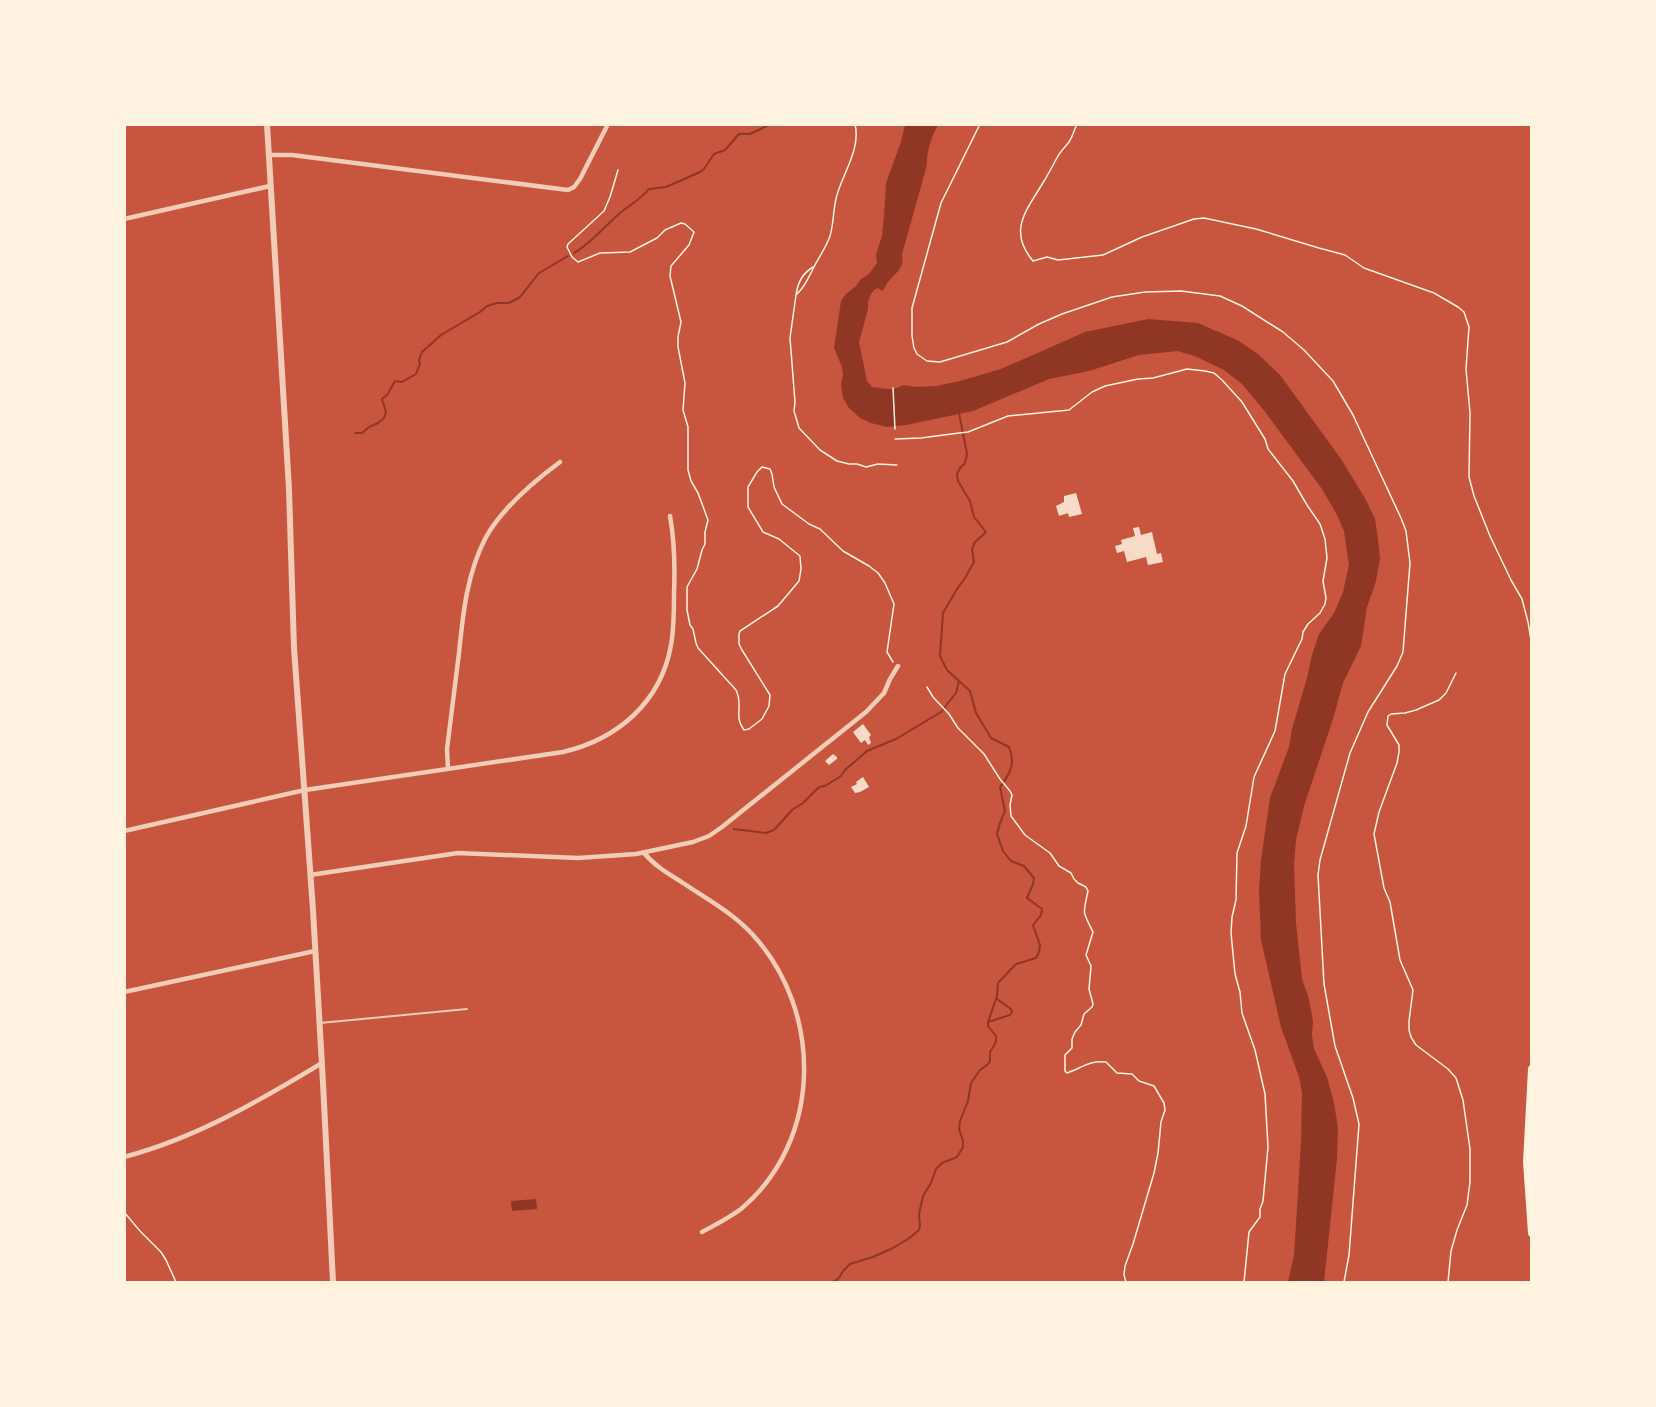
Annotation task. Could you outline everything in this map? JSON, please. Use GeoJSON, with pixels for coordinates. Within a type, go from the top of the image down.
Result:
{"type":"FeatureCollection","features":[{"type":"Feature","properties":{"kind":"main road"},"geometry":{"type":"LineString","coordinates":[[1532,1069],[1529,1143],[1529,1201],[1532,1233]]}},
{"type":"Feature","properties":{"kind":"street"},"geometry":{"type":"LineString","coordinates":[[267,124],[288,471],[294,648],[320,1023],[333,1282]]}},
{"type":"Feature","properties":{"kind":"street"},"geometry":{"type":"LineString","coordinates":[[268,155],[292,155],[568,190],[580,179],[608,124]]}},
{"type":"Feature","properties":{"kind":"street"},"geometry":{"type":"LineString","coordinates":[[124,219],[270,186]]}},
{"type":"Feature","properties":{"kind":"street"},"geometry":{"type":"LineString","coordinates":[[448,768],[447,749],[463,618],[475,562],[486,537],[500,518],[528,489],[560,462]]}},
{"type":"Feature","properties":{"kind":"street"},"geometry":{"type":"LineString","coordinates":[[124,831],[305,790],[563,752],[609,735],[639,710],[659,681],[671,644],[674,624],[675,556],[670,516]]}},
{"type":"Feature","properties":{"kind":"street"},"geometry":{"type":"LineString","coordinates":[[310,875],[458,853],[602,858],[644,853],[693,842],[716,832],[866,712],[884,693],[898,666]]}},
{"type":"Feature","properties":{"kind":"street"},"geometry":{"type":"LineString","coordinates":[[644,853],[657,866],[728,912],[757,939],[769,953],[784,978],[801,1027],[805,1070],[803,1090],[794,1129],[783,1154],[769,1177],[751,1199],[731,1216],[702,1232]]}},
{"type":"Feature","properties":{"kind":"street"},"geometry":{"type":"LineString","coordinates":[[124,992],[315,951]]}},
{"type":"Feature","properties":{"kind":"street"},"geometry":{"type":"LineString","coordinates":[[124,1157],[205,1128],[263,1098],[322,1063]]}},
{"type":"Feature","properties":{"kind":"lane"},"geometry":{"type":"LineString","coordinates":[[320,1023],[467,1009]]}},
{"type":"Feature","properties":{"kind":"path"},"geometry":{"type":"LineString","coordinates":[[855,124],[852,154],[836,197],[830,235],[820,259],[800,280],[796,295],[790,338],[794,407],[799,428],[820,450],[837,461],[866,467],[878,464],[897,465]]}},
{"type":"Feature","properties":{"kind":"path"},"geometry":{"type":"LineString","coordinates":[[980,124],[941,203],[912,308],[914,348],[922,359],[934,363],[940,362],[1007,342],[1054,317],[1112,297],[1144,292],[1181,291],[1220,296],[1242,306],[1283,332],[1305,350],[1333,381],[1353,415],[1406,531],[1410,572],[1403,652],[1397,666],[1368,712],[1350,753],[1322,850],[1318,875],[1324,984],[1335,1046],[1353,1098],[1359,1124],[1349,1255],[1344,1282]]}},
{"type":"Feature","properties":{"kind":"path"},"geometry":{"type":"LineString","coordinates":[[1077,124],[1073,136],[1056,158],[1024,216],[1020,233],[1024,250],[1033,261],[1047,257],[1058,260],[1104,255],[1142,237],[1194,219],[1204,218],[1256,229],[1345,255],[1364,268],[1434,293],[1464,312],[1469,327],[1466,369],[1470,413],[1469,477],[1490,536],[1522,599],[1532,646]]}},
{"type":"Feature","properties":{"kind":"path"},"geometry":{"type":"LineString","coordinates":[[618,170],[604,211],[567,247],[572,257],[578,262],[600,254],[630,252],[657,238],[665,230],[681,223],[693,232],[689,245],[671,266],[670,276],[681,322],[678,347],[685,383],[683,410],[688,427],[688,470],[708,520],[700,561],[687,586],[687,610],[696,643],[740,697],[738,717],[742,728],[749,729],[762,719],[769,706],[770,695],[742,650],[739,634],[743,627],[765,615],[785,600],[799,581],[801,569],[800,556],[779,539],[763,532],[748,507],[748,487],[762,467],[770,469],[774,487],[782,504],[809,524],[820,529],[843,551],[869,566],[885,583],[894,604],[886,652],[890,660],[898,666]]}},
{"type":"Feature","properties":{"kind":"path"},"geometry":{"type":"LineString","coordinates":[[796,295],[807,283],[813,267]]}},
{"type":"Feature","properties":{"kind":"path"},"geometry":{"type":"LineString","coordinates":[[895,439],[968,432],[1008,416],[1069,410],[1092,392],[1105,386],[1153,378],[1186,369],[1205,371],[1214,373],[1242,402],[1265,439],[1268,449],[1293,481],[1320,524],[1324,534],[1327,558],[1323,581],[1326,598],[1320,613],[1303,632],[1302,639],[1285,674],[1275,731],[1254,777],[1246,826],[1238,853],[1231,933],[1234,965],[1242,1013],[1261,1072],[1266,1104],[1268,1148],[1263,1201],[1260,1217],[1249,1232],[1244,1282]]}},
{"type":"Feature","properties":{"kind":"path"},"geometry":{"type":"LineString","coordinates":[[893,388],[895,429]]}},
{"type":"Feature","properties":{"kind":"path"},"geometry":{"type":"LineString","coordinates":[[1448,1282],[1451,1251],[1467,1205],[1470,1182],[1470,1149],[1464,1108],[1456,1078],[1416,1044],[1411,1037],[1409,1021],[1413,990],[1400,960],[1390,902],[1384,888],[1374,834],[1399,752],[1399,745],[1388,725],[1388,716],[1416,710],[1439,700],[1446,693],[1456,673]]}},
{"type":"Feature","properties":{"kind":"path"},"geometry":{"type":"LineString","coordinates":[[927,687],[958,729],[984,754],[1012,795],[1010,811],[1014,821],[1025,835],[1050,853],[1059,866],[1071,873],[1074,879],[1088,891],[1084,912],[1085,919],[1093,932],[1086,955],[1091,966],[1089,989],[1093,1004],[1084,1014],[1081,1025],[1075,1032],[1072,1048],[1065,1054],[1065,1071],[1067,1073],[1094,1062],[1106,1062],[1117,1073],[1132,1074],[1139,1081],[1154,1086],[1164,1103],[1165,1110],[1161,1122],[1154,1173],[1125,1266],[1126,1282]]}},
{"type":"Feature","properties":{"kind":"path"},"geometry":{"type":"LineString","coordinates":[[124,1212],[161,1252],[176,1282]]}},
{"type":"Feature","properties":{"kind":"shaded area"},"geometry":{"type":"Polygon","coordinates":[[[905,125],[938,125],[927,155],[927,165],[902,254],[901,266],[882,291],[878,288],[874,290],[868,302],[859,342],[867,381],[872,387],[888,389],[904,385],[936,386],[960,381],[1001,369],[1085,332],[1148,319],[1198,323],[1239,341],[1259,355],[1280,375],[1341,459],[1375,519],[1380,559],[1376,581],[1367,607],[1361,646],[1343,683],[1304,806],[1296,840],[1294,864],[1296,923],[1302,979],[1313,1021],[1314,1049],[1327,1077],[1338,1128],[1337,1159],[1324,1282],[1288,1282],[1294,1256],[1302,1092],[1281,1027],[1261,940],[1259,890],[1270,798],[1289,747],[1319,634],[1334,613],[1343,592],[1349,565],[1344,531],[1322,489],[1242,384],[1224,370],[1178,351],[1139,355],[1089,371],[1049,379],[973,411],[906,425],[887,427],[871,423],[860,418],[849,408],[843,398],[842,367],[834,348],[841,301],[877,263],[876,254],[882,236],[886,183],[905,125]]]}},
{"type":"Feature","properties":{"kind":"shaded area"},"geometry":{"type":"Polygon","coordinates":[[[536,1199],[537,1209],[512,1211],[511,1201],[536,1199]]]}},
{"type":"Feature","properties":{"kind":"building"},"geometry":{"type":"Polygon","coordinates":[[[1076,493],[1082,514],[1069,517],[1068,513],[1059,516],[1056,506],[1064,502],[1064,496],[1076,493]]]}},
{"type":"Feature","properties":{"kind":"building"},"geometry":{"type":"Polygon","coordinates":[[[1139,527],[1141,535],[1152,532],[1157,554],[1161,553],[1163,562],[1148,565],[1146,557],[1127,562],[1124,551],[1117,553],[1115,546],[1122,544],[1121,540],[1135,536],[1133,528],[1139,527]]]}},
{"type":"Feature","properties":{"kind":"building"},"geometry":{"type":"Polygon","coordinates":[[[863,724],[871,735],[869,737],[871,743],[868,745],[865,740],[861,743],[853,732],[863,724]]]}},
{"type":"Feature","properties":{"kind":"building"},"geometry":{"type":"Polygon","coordinates":[[[833,754],[837,759],[829,765],[825,761],[833,754]]]}},
{"type":"Feature","properties":{"kind":"building"},"geometry":{"type":"Polygon","coordinates":[[[863,777],[869,787],[855,793],[851,787],[863,777]]]}},
{"type":"Feature","properties":{"kind":"waterway"},"geometry":{"type":"LineString","coordinates":[[574,253],[649,189],[666,187],[700,172],[714,154],[725,150],[739,134],[750,134],[771,124]]}},
{"type":"Feature","properties":{"kind":"waterway"},"geometry":{"type":"LineString","coordinates":[[355,433],[362,433],[384,418],[386,412],[382,399],[395,381],[402,382],[416,374],[422,352],[441,335],[487,306],[509,303],[520,297],[539,273],[568,256]]}},
{"type":"Feature","properties":{"kind":"waterway"},"geometry":{"type":"LineString","coordinates":[[833,1282],[850,1264],[893,1248],[919,1230],[919,1214],[923,1196],[936,1169],[942,1163],[957,1157],[963,1147],[959,1129],[971,1083],[990,1061],[990,1052],[996,1042],[996,1036],[988,1026],[988,1022],[997,996],[998,983],[1016,964],[1036,958],[1039,952],[1040,945],[1033,925],[1041,915],[1042,909],[1027,898],[1034,878],[1024,866],[1011,861],[1003,851],[997,834],[1005,811],[1000,787],[1007,778],[1012,763],[1009,747],[991,738],[976,713],[970,691],[947,670],[940,656],[943,613],[974,562],[972,549],[975,542],[986,532],[974,517],[970,501],[958,481],[957,474],[965,463],[967,454],[959,413]]}},
{"type":"Feature","properties":{"kind":"waterway"},"geometry":{"type":"LineString","coordinates":[[734,829],[766,833],[774,830],[792,810],[803,803],[819,787],[841,776],[867,751],[896,739],[941,712],[956,693],[959,681]]}},
{"type":"Feature","properties":{"kind":"waterway"},"geometry":{"type":"LineString","coordinates":[[988,1022],[1010,1015],[1012,1012],[997,999]]}},
{"type":"Feature","properties":{"kind":"waterway"},"geometry":{"type":"LineString","coordinates":[[811,1282],[828,1282]]}}]}
